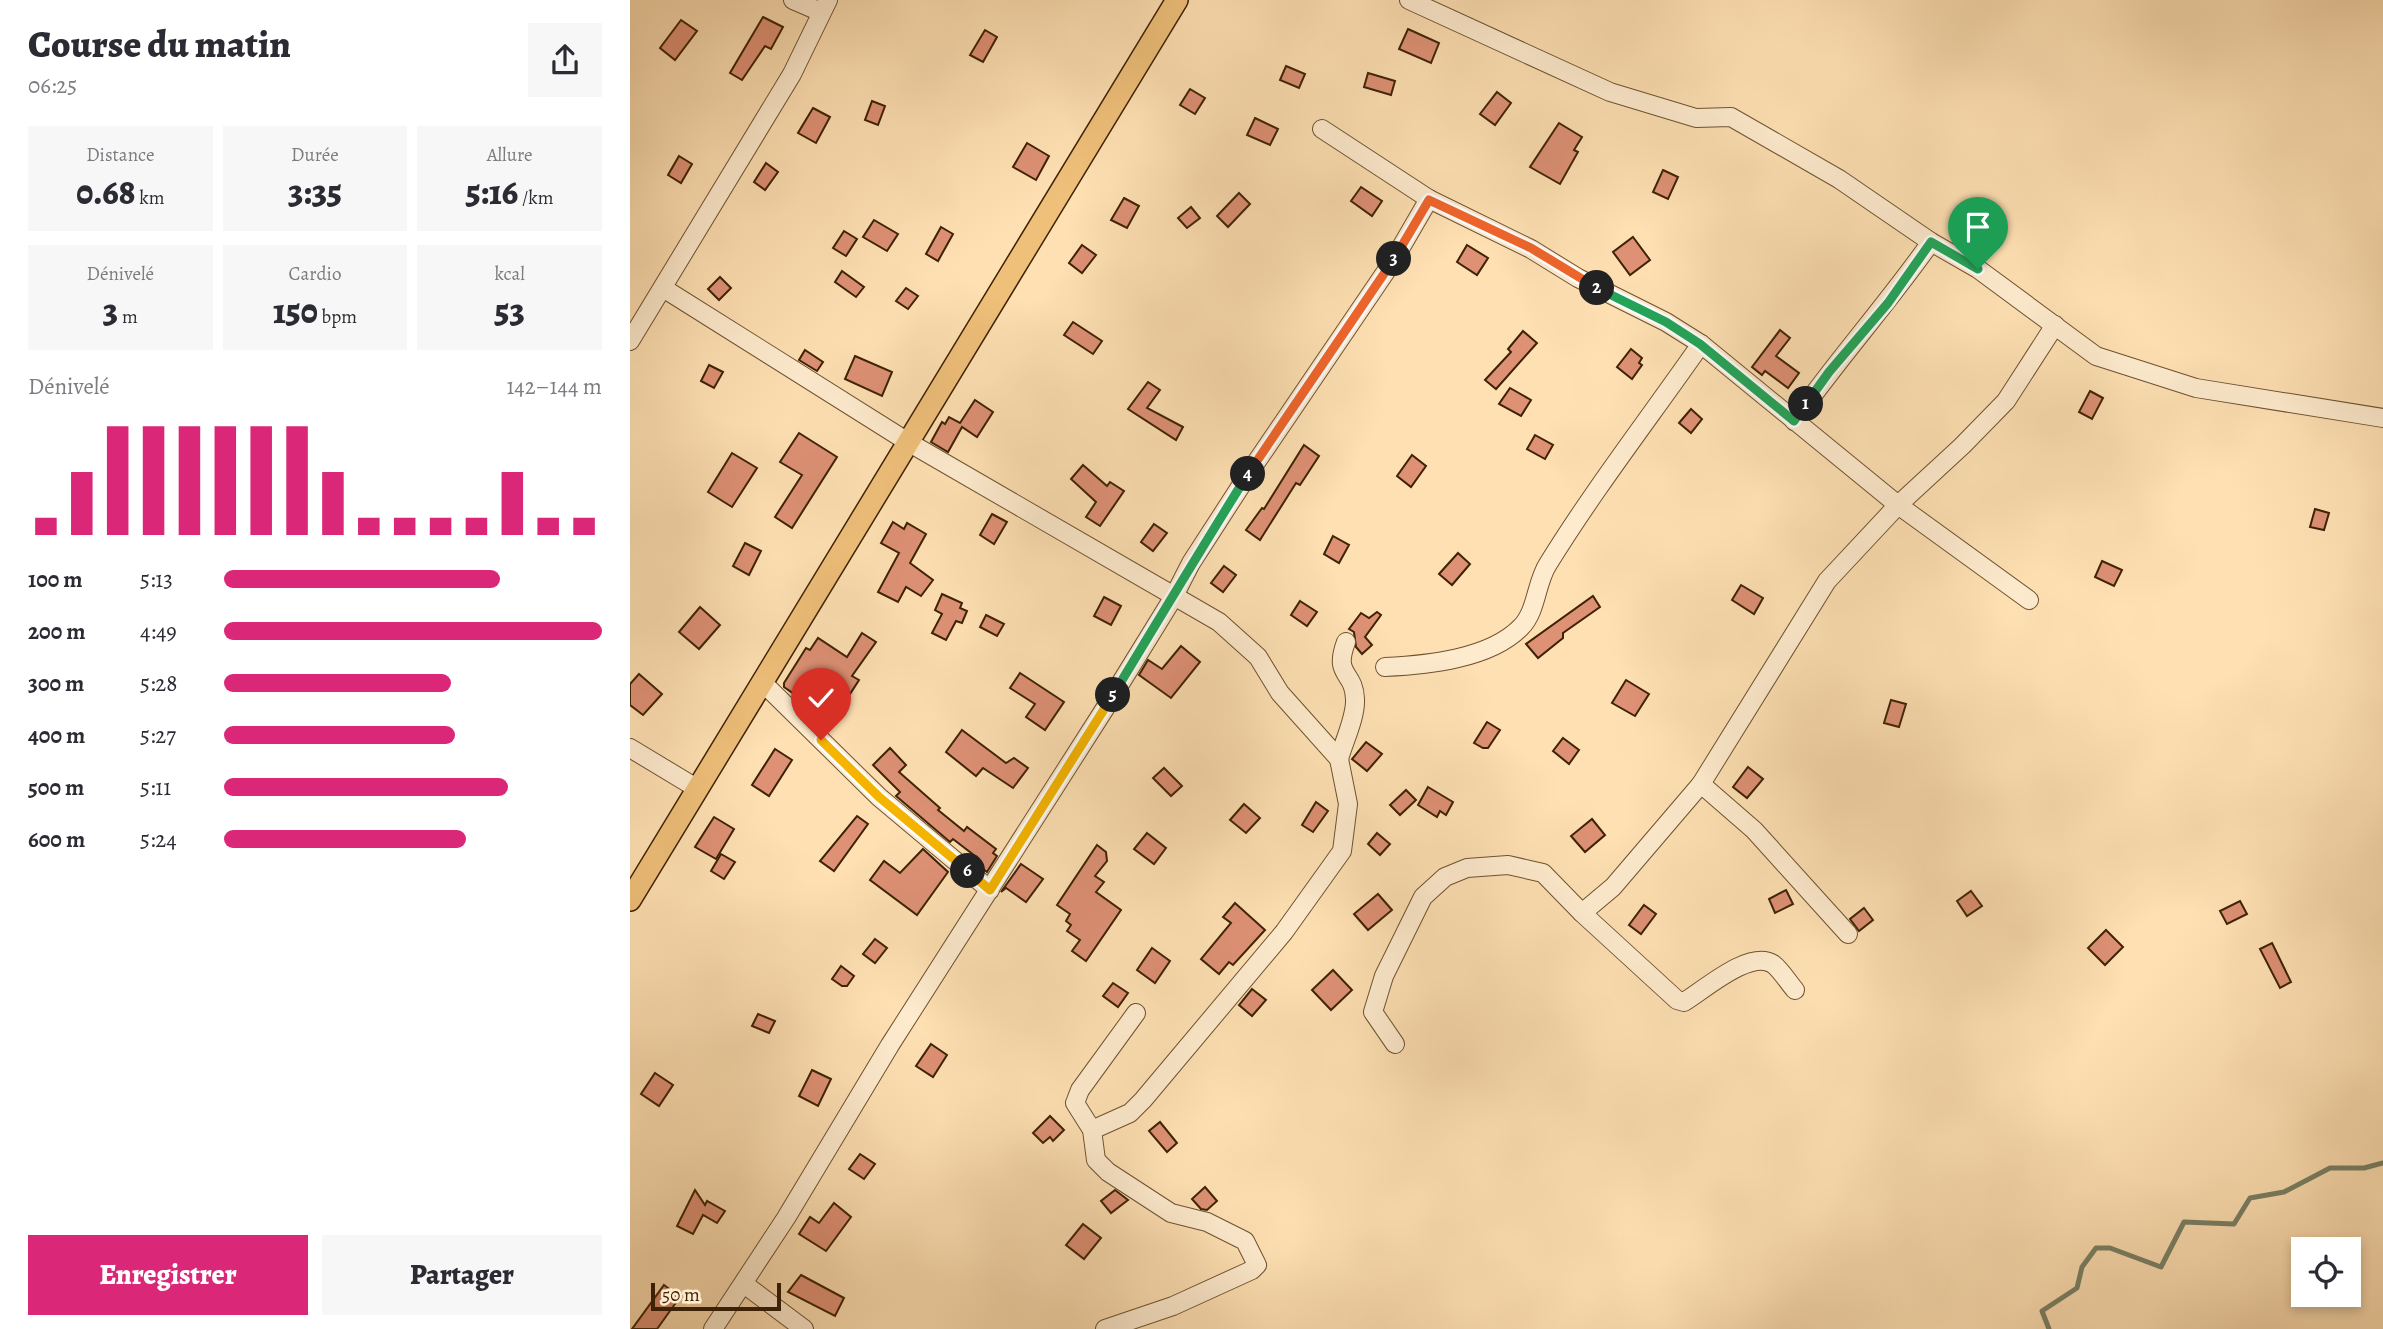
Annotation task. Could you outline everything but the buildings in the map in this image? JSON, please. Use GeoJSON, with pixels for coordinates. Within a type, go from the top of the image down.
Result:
{"type":"FeatureCollection","features":[{"type":"Feature","properties":{"kind":"main road"},"geometry":{"type":"LineString","coordinates":[[630,900],[1177,0]]}},
{"type":"Feature","properties":{"kind":"street"},"geometry":{"type":"LineString","coordinates":[[630,341],[792,74],[825,6],[793,0]]}},
{"type":"Feature","properties":{"kind":"street"},"geometry":{"type":"LineString","coordinates":[[1409,0],[1611,92],[1696,118],[1731,117],[1839,179],[1931,242],[1978,269],[2096,356],[2196,388],[2383,418]]}},
{"type":"Feature","properties":{"kind":"street"},"geometry":{"type":"LineString","coordinates":[[1322,129],[1429,200],[1531,248],[1578,278],[1666,322],[1700,344],[1898,505],[2029,600]]}},
{"type":"Feature","properties":{"kind":"street"},"geometry":{"type":"LineString","coordinates":[[713,1329],[744,1284],[1173,598],[1191,563],[1393,261],[1429,200]]}},
{"type":"Feature","properties":{"kind":"street"},"geometry":{"type":"LineString","coordinates":[[1794,421],[1829,372],[1888,303],[1931,242]]}},
{"type":"Feature","properties":{"kind":"street"},"geometry":{"type":"LineString","coordinates":[[663,288],[908,442],[1173,598],[1219,622],[1258,657],[1280,693],[1339,759]]}},
{"type":"Feature","properties":{"kind":"street"},"geometry":{"type":"LineString","coordinates":[[1581,914],[1613,887],[1701,784],[1827,581],[1898,505],[2006,401],[2055,326]]}},
{"type":"Feature","properties":{"kind":"street"},"geometry":{"type":"LineString","coordinates":[[1385,667],[1423,665],[1469,655],[1503,640],[1522,626],[1546,566],[1700,344]]}},
{"type":"Feature","properties":{"kind":"street"},"geometry":{"type":"LineString","coordinates":[[1092,1130],[1130,1113],[1143,1100],[1284,932],[1342,851],[1348,804],[1339,759],[1356,702],[1354,686],[1343,672],[1340,660],[1346,642]]}},
{"type":"Feature","properties":{"kind":"street"},"geometry":{"type":"LineString","coordinates":[[762,682],[879,797],[990,890]]}},
{"type":"Feature","properties":{"kind":"street"},"geometry":{"type":"LineString","coordinates":[[630,748],[698,789]]}},
{"type":"Feature","properties":{"kind":"street"},"geometry":{"type":"LineString","coordinates":[[1701,784],[1754,830],[1848,934]]}},
{"type":"Feature","properties":{"kind":"street"},"geometry":{"type":"LineString","coordinates":[[1395,1044],[1373,1012],[1384,976],[1423,897],[1445,877],[1467,868],[1508,865],[1543,873],[1581,914],[1677,1000],[1684,1002],[1740,966],[1759,960],[1773,964],[1795,990]]}},
{"type":"Feature","properties":{"kind":"street"},"geometry":{"type":"LineString","coordinates":[[1105,1329],[1173,1306],[1252,1270],[1257,1265],[1245,1241],[1218,1226],[1171,1213],[1108,1172],[1096,1160],[1092,1130],[1075,1103],[1080,1090],[1136,1013]]}},
{"type":"Feature","properties":{"kind":"street"},"geometry":{"type":"LineString","coordinates":[[744,1284],[804,1329]]}},
{"type":"Feature","properties":{"kind":"waterway"},"geometry":{"type":"LineString","coordinates":[[2049,1329],[2042,1311],[2077,1288],[2082,1267],[2096,1248],[2110,1248],[2161,1267],[2184,1222],[2234,1224],[2250,1198],[2284,1192],[2330,1168],[2364,1168],[2383,1163]]}},
{"type":"Feature","properties":{"kind":"route"},"geometry":{"type":"LineString","coordinates":[[821,740],[879,797],[990,890],[1173,598],[1191,563],[1393,261],[1429,200],[1531,248],[1578,278],[1666,322],[1700,344],[1794,421],[1829,372],[1888,303],[1931,242],[1978,269]]}}]}
